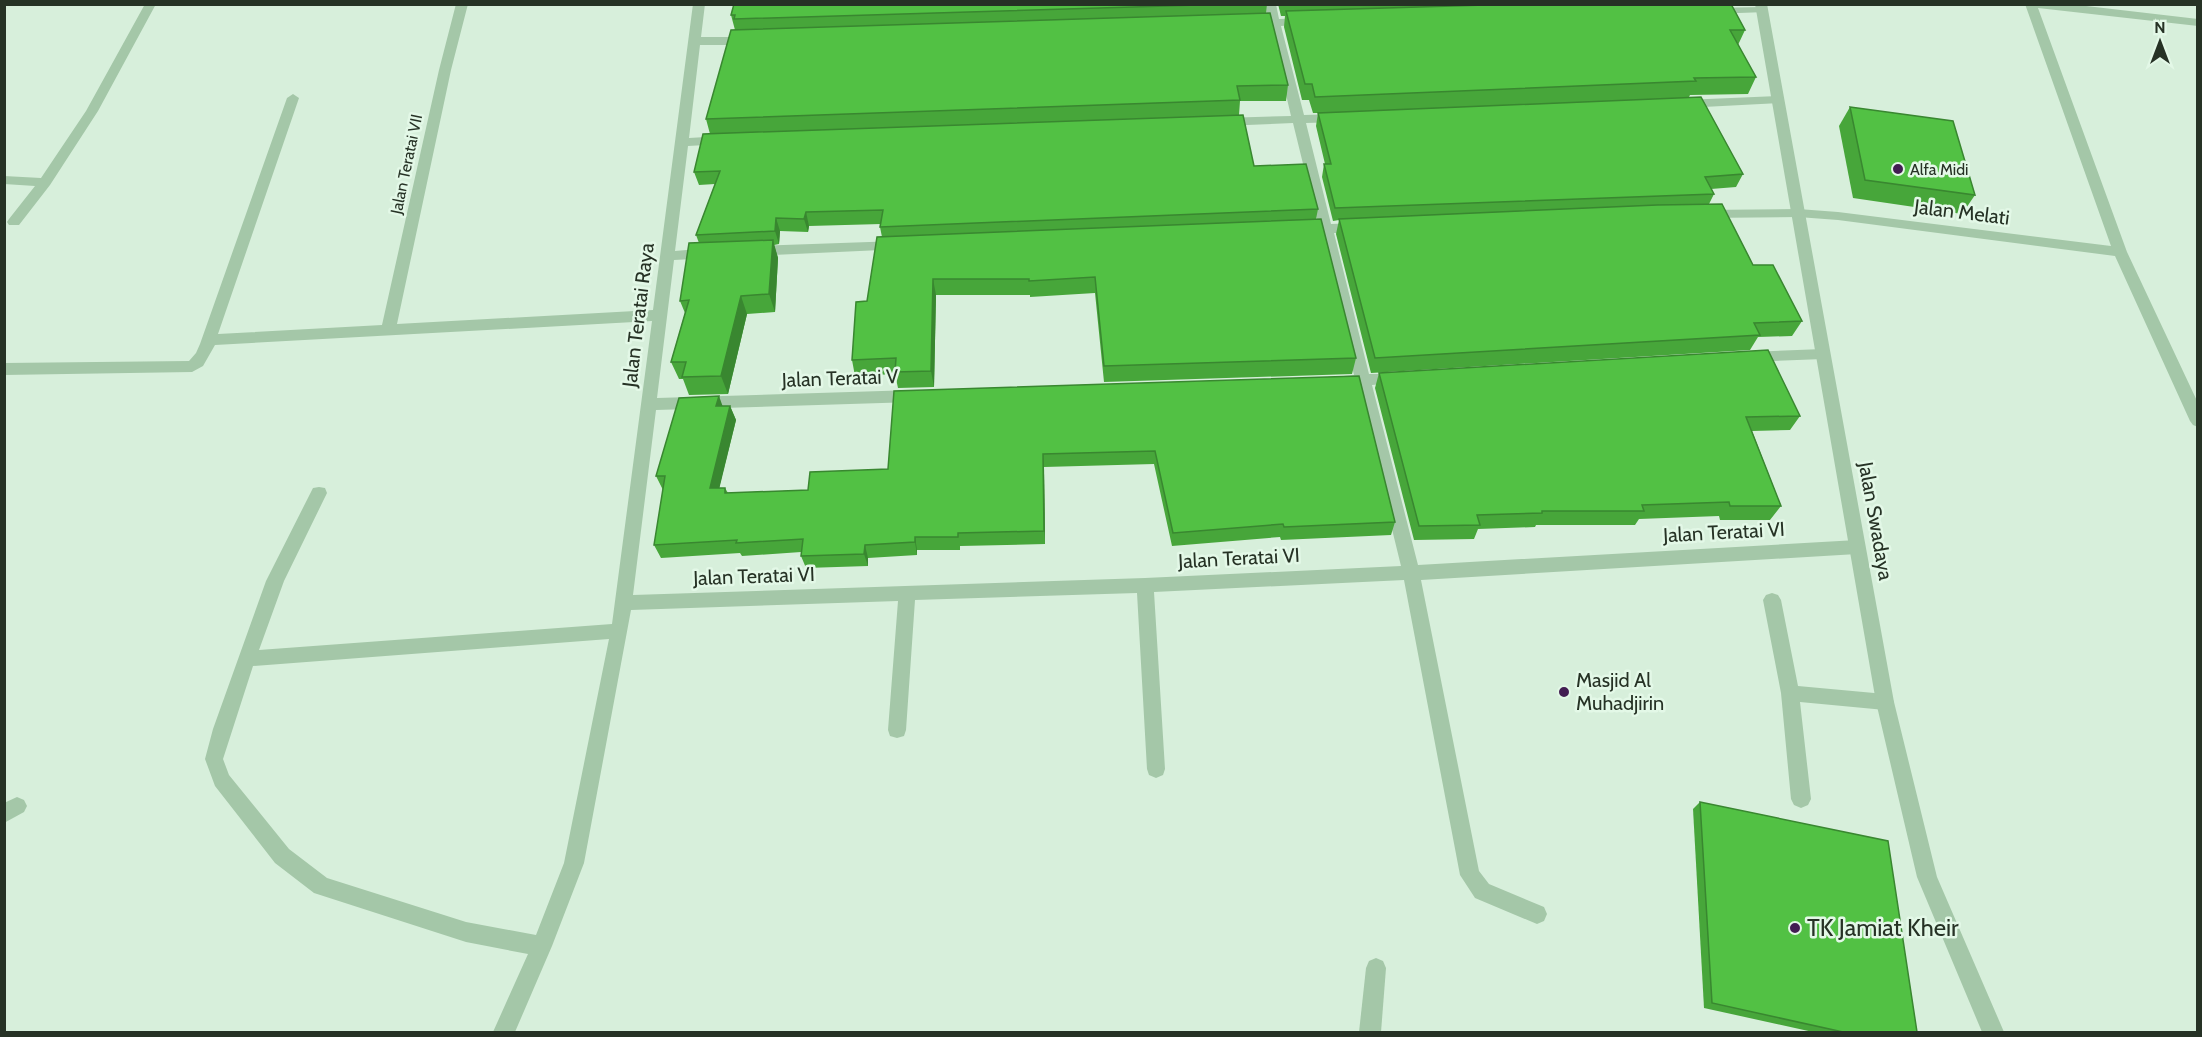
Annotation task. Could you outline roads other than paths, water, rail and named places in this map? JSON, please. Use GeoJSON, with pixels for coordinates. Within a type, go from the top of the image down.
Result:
{"type":"FeatureCollection","features":[{"type":"Feature","properties":{"kind":"street"},"geometry":{"type":"LineString","coordinates":[[14,222],[45,183],[92,111],[151,4]]}},
{"type":"Feature","properties":{"kind":"street","name":"Jalan Teratai VII"},"geometry":{"type":"LineString","coordinates":[[388,331],[462,4]]}},
{"type":"Feature","properties":{"kind":"street","name":"Jalan Teratai Raya"},"geometry":{"type":"LineString","coordinates":[[504,1032],[542,946],[574,863],[620,631],[699,4]]}},
{"type":"Feature","properties":{"kind":"street"},"geometry":{"type":"LineString","coordinates":[[1270,4],[1411,573],[1470,875],[1482,891],[1537,914]]}},
{"type":"Feature","properties":{"kind":"street"},"geometry":{"type":"LineString","coordinates":[[2031,4],[2120,252],[2198,421]]}},
{"type":"Feature","properties":{"kind":"street"},"geometry":{"type":"LineString","coordinates":[[2036,4],[2198,23]]}},
{"type":"Feature","properties":{"kind":"street"},"geometry":{"type":"LineString","coordinates":[[1699,11],[1761,7]]}},
{"type":"Feature","properties":{"kind":"street","name":"Jalan Swadaya"},"geometry":{"type":"LineString","coordinates":[[1761,7],[1885,702],[1927,877],[1993,1032]]}},
{"type":"Feature","properties":{"kind":"street"},"geometry":{"type":"LineString","coordinates":[[1239,24],[1322,21]]}},
{"type":"Feature","properties":{"kind":"street"},"geometry":{"type":"LineString","coordinates":[[695,41],[756,40]]}},
{"type":"Feature","properties":{"kind":"street"},"geometry":{"type":"LineString","coordinates":[[4,369],[192,366],[200,360],[293,98]]}},
{"type":"Feature","properties":{"kind":"street"},"geometry":{"type":"LineString","coordinates":[[1670,104],[1778,100]]}},
{"type":"Feature","properties":{"kind":"street"},"geometry":{"type":"LineString","coordinates":[[1211,122],[1351,118]]}},
{"type":"Feature","properties":{"kind":"street"},"geometry":{"type":"LineString","coordinates":[[682,142],[732,140]]}},
{"type":"Feature","properties":{"kind":"street"},"geometry":{"type":"LineString","coordinates":[[4,180],[45,183]]}},
{"type":"Feature","properties":{"kind":"street","name":"Jalan Melati"},"geometry":{"type":"LineString","coordinates":[[1685,214],[1798,213],[1838,216],[2120,252]]}},
{"type":"Feature","properties":{"kind":"street"},"geometry":{"type":"LineString","coordinates":[[1290,230],[1371,227]]}},
{"type":"Feature","properties":{"kind":"street"},"geometry":{"type":"LineString","coordinates":[[667,256],[911,245]]}},
{"type":"Feature","properties":{"kind":"street"},"geometry":{"type":"LineString","coordinates":[[209,340],[660,315]]}},
{"type":"Feature","properties":{"kind":"street"},"geometry":{"type":"LineString","coordinates":[[1739,357],[1823,354]]}},
{"type":"Feature","properties":{"kind":"street"},"geometry":{"type":"LineString","coordinates":[[1327,382],[1410,378]]}},
{"type":"Feature","properties":{"kind":"street","name":"Jalan Teratai V"},"geometry":{"type":"LineString","coordinates":[[648,404],[935,396]]}},
{"type":"Feature","properties":{"kind":"street"},"geometry":{"type":"LineString","coordinates":[[319,493],[275,580],[222,729],[214,759],[222,780],[282,856],[321,886],[466,932],[542,946]]}},
{"type":"Feature","properties":{"kind":"street","name":"Jalan Teratai VI"},"geometry":{"type":"LineString","coordinates":[[622,603],[1145,585],[1411,573],[1857,547]]}},
{"type":"Feature","properties":{"kind":"street"},"geometry":{"type":"LineString","coordinates":[[1145,585],[1156,769]]}},
{"type":"Feature","properties":{"kind":"street"},"geometry":{"type":"LineString","coordinates":[[897,730],[907,593]]}},
{"type":"Feature","properties":{"kind":"street"},"geometry":{"type":"LineString","coordinates":[[1772,600],[1790,693],[1801,799]]}},
{"type":"Feature","properties":{"kind":"street"},"geometry":{"type":"LineString","coordinates":[[248,659],[620,631]]}},
{"type":"Feature","properties":{"kind":"street"},"geometry":{"type":"LineString","coordinates":[[1790,693],[1885,702]]}},
{"type":"Feature","properties":{"kind":"street"},"geometry":{"type":"LineString","coordinates":[[1370,1032],[1376,968]]}},
{"type":"Feature","properties":{"kind":"place","name":"Alfa Midi"},"geometry":{"type":"Point","coordinates":[1898,169]}},
{"type":"Feature","properties":{"kind":"place","name":"Masjid Al Muhadjirin"},"geometry":{"type":"Point","coordinates":[1564,692]}},
{"type":"Feature","properties":{"kind":"place","name":"TK Jamiat Kheir"},"geometry":{"type":"Point","coordinates":[1795,928]}}]}
